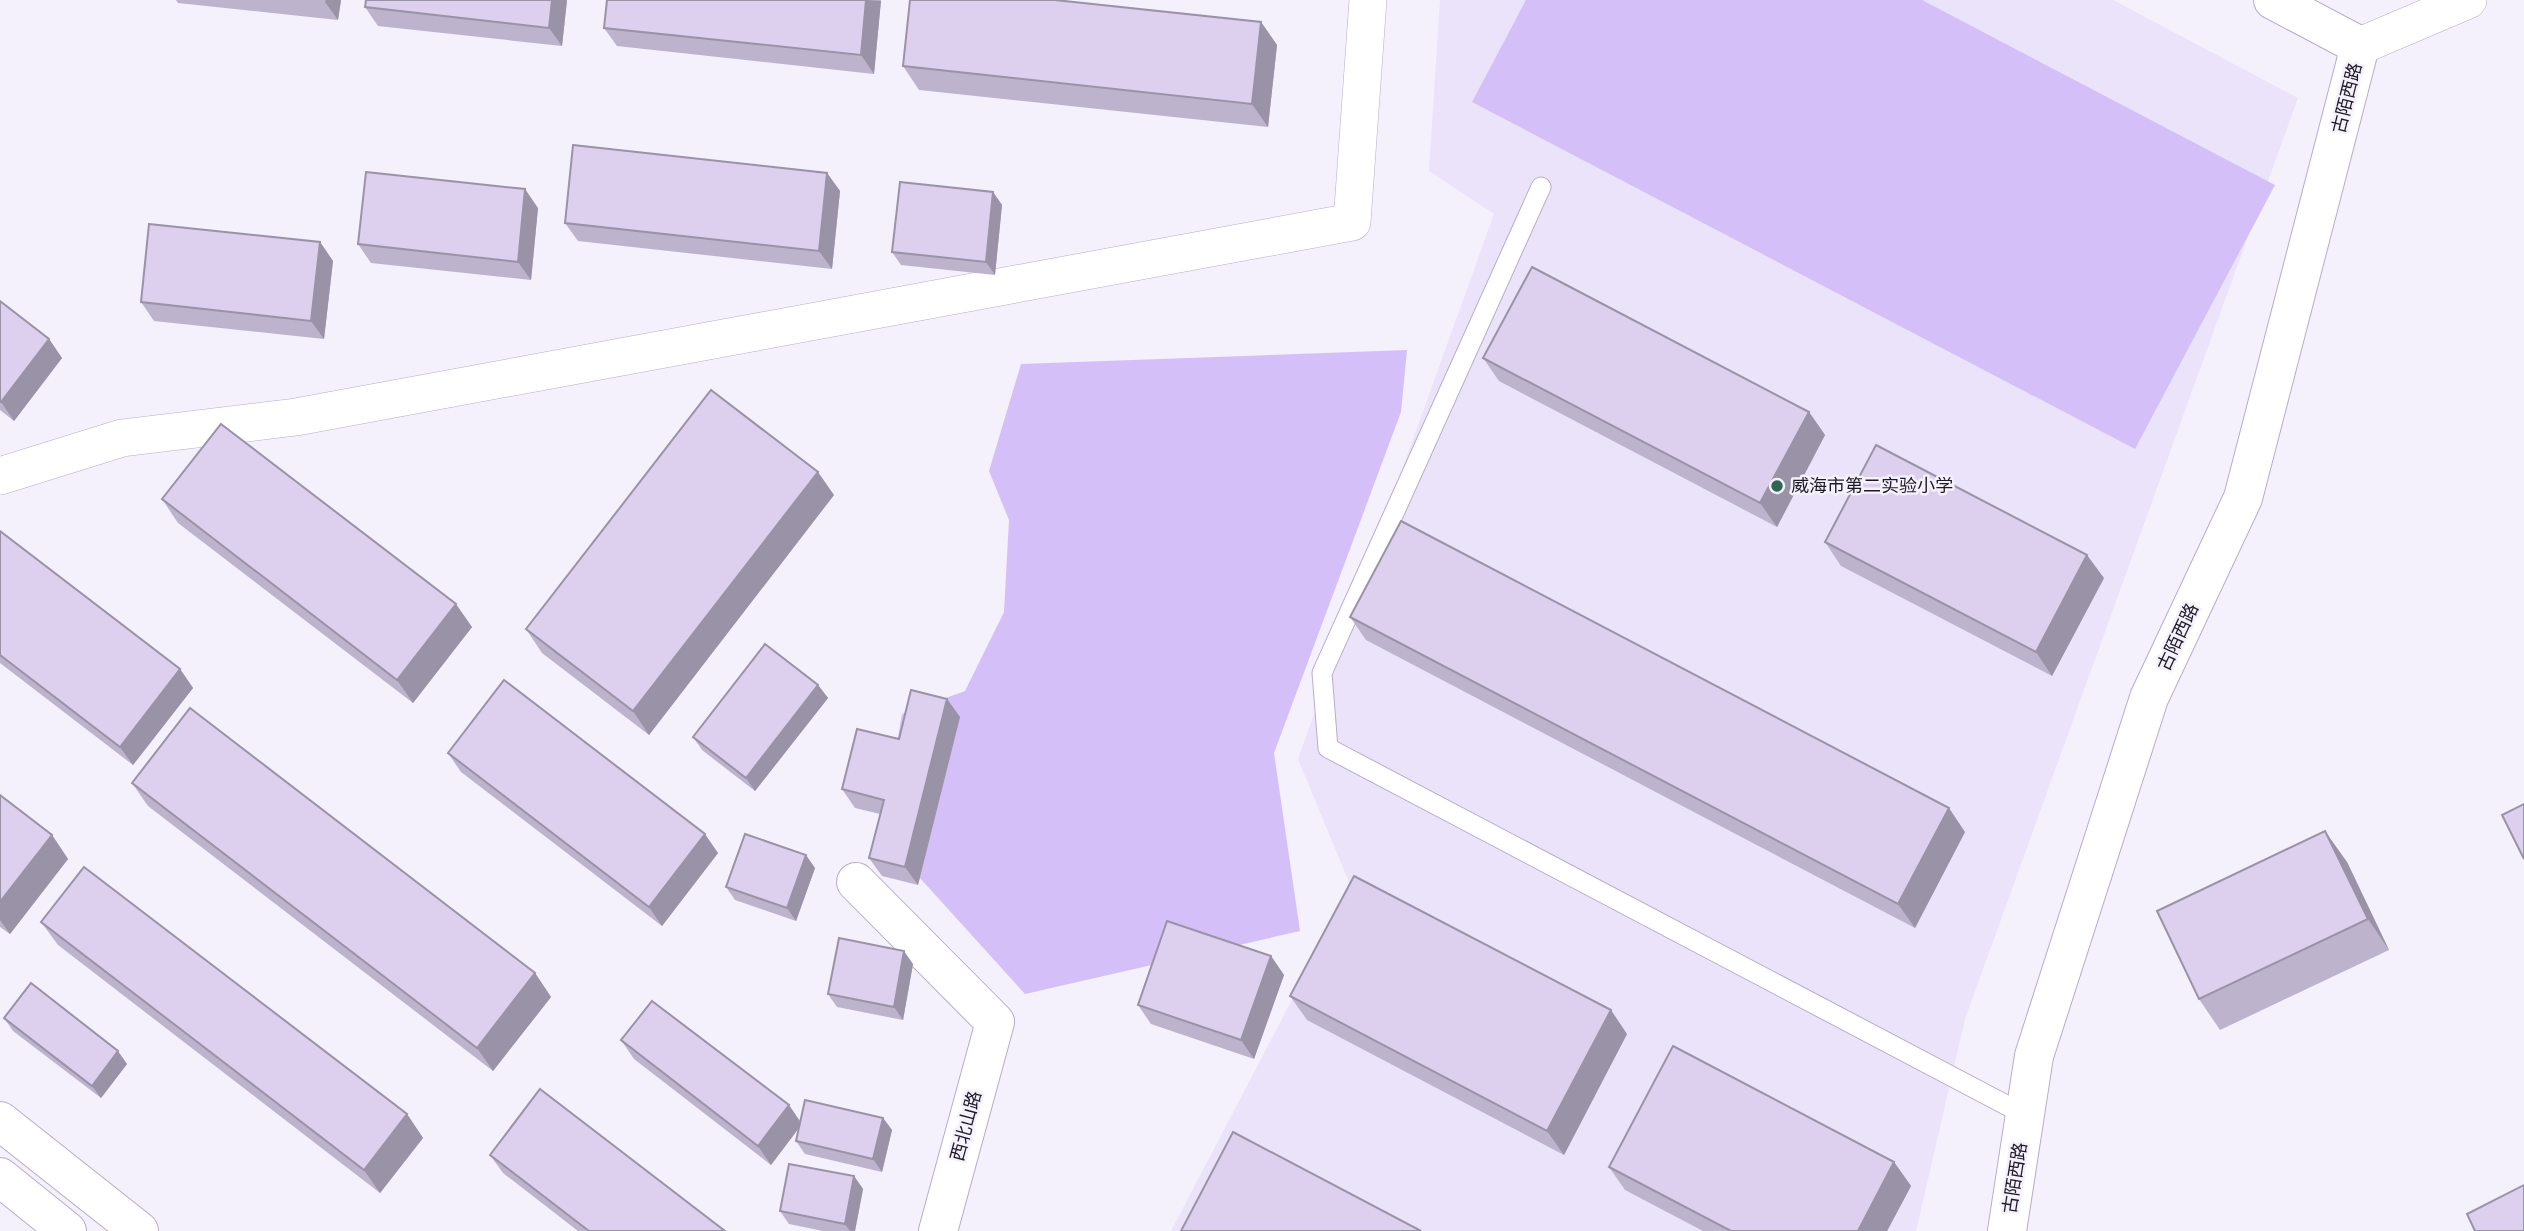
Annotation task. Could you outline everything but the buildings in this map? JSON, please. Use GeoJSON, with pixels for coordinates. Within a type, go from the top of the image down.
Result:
{"type":"FeatureCollection","features":[{"type":"Feature","properties":{"kind":"street"},"geometry":{"type":"LineString","coordinates":[[0,476],[122,438],[296,417],[1352,222],[1368,0]]}},
{"type":"Feature","properties":{"kind":"street"},"geometry":{"type":"LineString","coordinates":[[2273,0],[2360,46],[2468,0]]}},
{"type":"Feature","properties":{"kind":"street","name":"古陌西路"},"geometry":{"type":"LineString","coordinates":[[2007,1231],[2034,1056],[2149,698],[2244,498],[2360,46]]}},
{"type":"Feature","properties":{"kind":"street","name":"西北山路"},"geometry":{"type":"LineString","coordinates":[[856,882],[995,1022],[938,1231]]}},
{"type":"Feature","properties":{"kind":"street"},"geometry":{"type":"LineString","coordinates":[[0,1121],[139,1231]]}},
{"type":"Feature","properties":{"kind":"street"},"geometry":{"type":"LineString","coordinates":[[0,1177],[67,1231]]}},
{"type":"Feature","properties":{"kind":"lane"},"geometry":{"type":"LineString","coordinates":[[1541,187],[1322,673],[1328,748],[2025,1115]]}},
{"type":"Feature","properties":{"kind":"shaded area","name":"威海市第二实验小学"},"geometry":{"type":"Polygon","coordinates":[[[1440,0],[2113,0],[2298,98],[1965,1019],[1916,1231],[1171,1231],[1351,887],[1298,759],[1494,214],[1429,171],[1440,0]]]}},
{"type":"Feature","properties":{"kind":"shaded area"},"geometry":{"type":"Polygon","coordinates":[[[1526,0],[1922,0],[2275,185],[2135,449],[1472,102],[1526,0]]]}},
{"type":"Feature","properties":{"kind":"shaded area"},"geometry":{"type":"Polygon","coordinates":[[[1407,350],[1401,412],[1274,753],[1300,931],[1025,994],[881,835],[902,714],[965,691],[1004,612],[1009,520],[989,471],[1021,364],[1407,350]]]}},
{"type":"Feature","properties":{"kind":"place","name":"威海市第二实验小学"},"geometry":{"type":"Point","coordinates":[1777,486]}}]}
